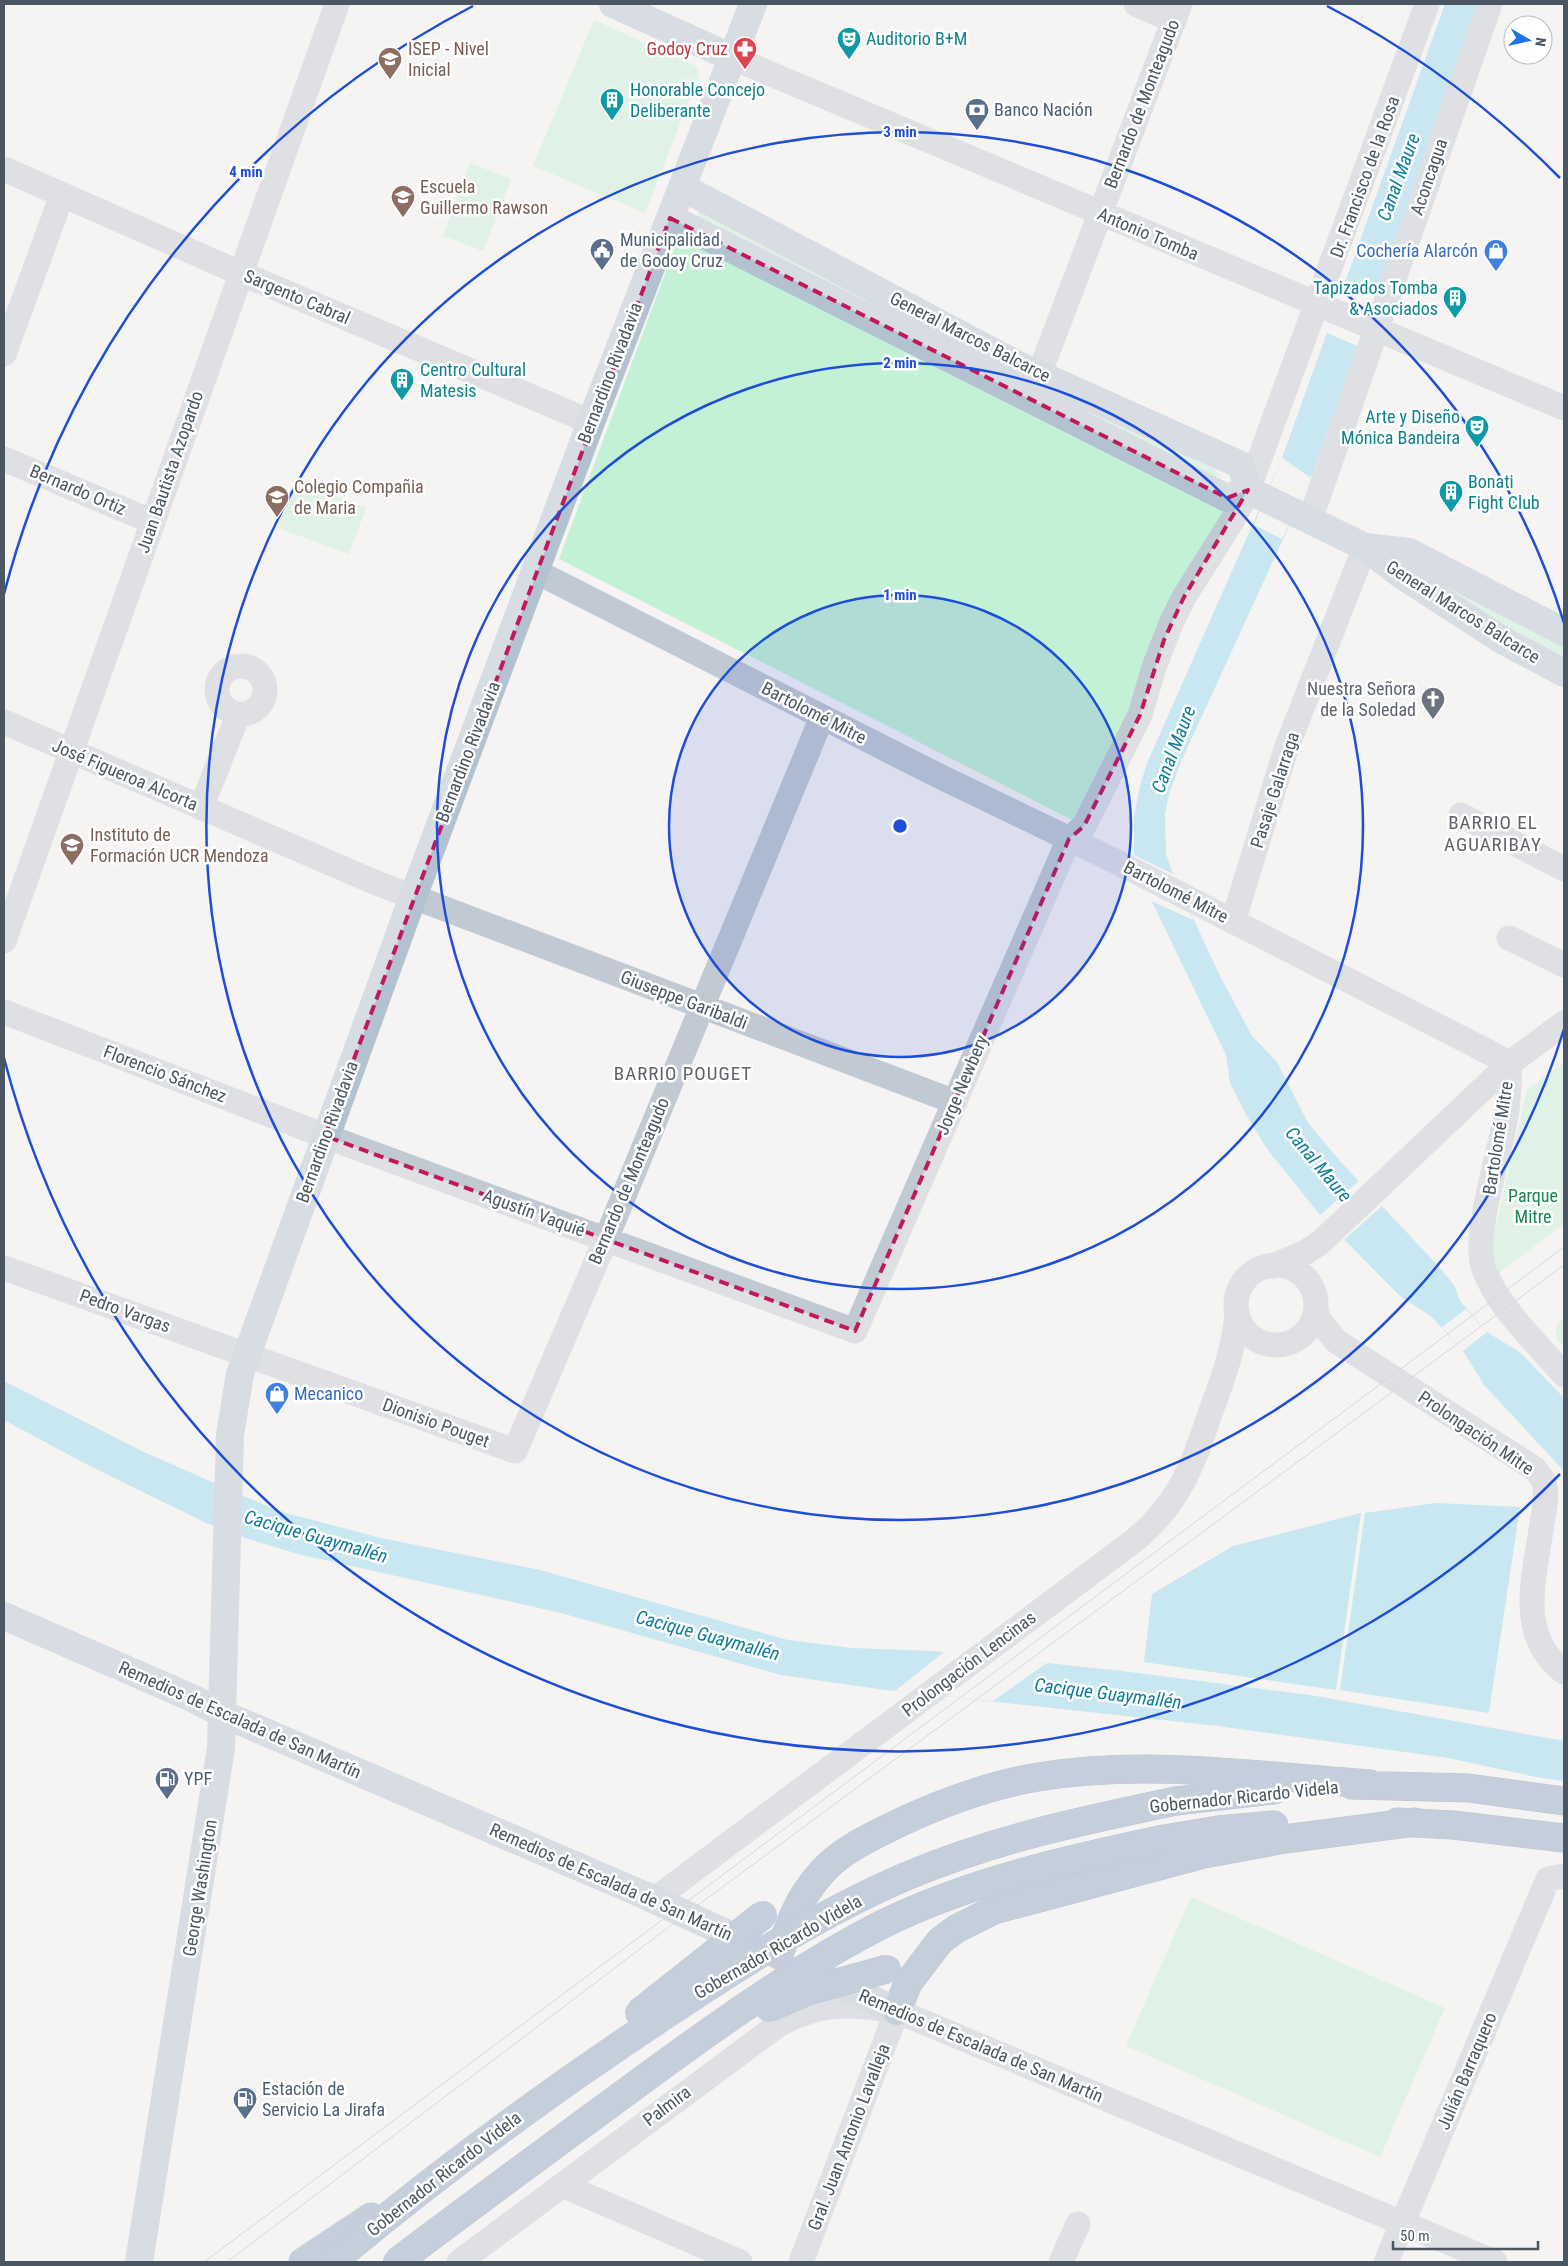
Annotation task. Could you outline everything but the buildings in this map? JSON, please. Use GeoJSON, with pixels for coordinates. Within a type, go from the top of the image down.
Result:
{"type":"FeatureCollection","features":[{"type":"Feature","properties":{"kind":"highway"},"geometry":{"type":"LineString","coordinates":[[778,1957],[795,1909],[822,1871],[847,1851],[878,1834],[943,1804],[977,1792],[1036,1777],[1126,1770],[1192,1771],[1370,1784]]}},
{"type":"Feature","properties":{"kind":"highway","name":"Gobernador Ricardo Videla"},"geometry":{"type":"LineString","coordinates":[[332,2262],[480,2143],[590,2064],[684,2002],[775,1944],[844,1904],[950,1859],[1011,1839],[1070,1824],[1176,1801],[1261,1791],[1370,1784],[1469,1788],[1564,1802]]}},
{"type":"Feature","properties":{"kind":"highway","name":"Gobernador Ricardo Videla"},"geometry":{"type":"LineString","coordinates":[[397,2262],[664,2064],[796,1974],[884,1924],[951,1897],[1095,1855],[1164,1839],[1218,1830],[1282,1824],[1415,1822],[1564,1838]]}},
{"type":"Feature","properties":{"kind":"highway"},"geometry":{"type":"LineString","coordinates":[[897,2011],[908,1984],[940,1941],[956,1928],[994,1910],[1204,1854],[1285,1839],[1415,1822]]}},
{"type":"Feature","properties":{"kind":"highway"},"geometry":{"type":"LineString","coordinates":[[304,2262],[480,2143],[579,2060],[763,1915]]}},
{"type":"Feature","properties":{"kind":"highway"},"geometry":{"type":"LineString","coordinates":[[664,2064],[714,2036],[808,1990],[887,1969]]}},
{"type":"Feature","properties":{"kind":"highway"},"geometry":{"type":"LineString","coordinates":[[407,2262],[431,2237]]}},
{"type":"Feature","properties":{"kind":"main road"},"geometry":{"type":"LineString","coordinates":[[614,4],[733,58]]}},
{"type":"Feature","properties":{"kind":"main road","name":"Bernardino Rivadavia"},"geometry":{"type":"LineString","coordinates":[[229,1511],[232,1414],[245,1355],[413,897],[591,422],[754,4]]}},
{"type":"Feature","properties":{"kind":"main road","name":"General Marcos Balcarce"},"geometry":{"type":"LineString","coordinates":[[682,187],[1010,360],[1240,465],[1257,494],[1364,547],[1400,574],[1486,630],[1564,673]]}},
{"type":"Feature","properties":{"kind":"main road","name":"General Marcos Balcarce"},"geometry":{"type":"LineString","coordinates":[[670,218],[1226,498],[1257,494]]}},
{"type":"Feature","properties":{"kind":"main road","name":"General Marcos Balcarce"},"geometry":{"type":"LineString","coordinates":[[1364,547],[1409,552],[1564,632]]}},
{"type":"Feature","properties":{"kind":"main road","name":"George Washington"},"geometry":{"type":"LineString","coordinates":[[139,2262],[216,1786],[223,1714],[229,1511]]}},
{"type":"Feature","properties":{"kind":"main road","name":"Remedios de Escalada de San Martín"},"geometry":{"type":"LineString","coordinates":[[4,1616],[192,1698],[223,1714],[655,1900],[897,2011]]}},
{"type":"Feature","properties":{"kind":"street","name":"Juan Bautista Azopardo"},"geometry":{"type":"LineString","coordinates":[[4,941],[337,4]]}},
{"type":"Feature","properties":{"kind":"street"},"geometry":{"type":"LineString","coordinates":[[1136,4],[1177,12]]}},
{"type":"Feature","properties":{"kind":"street","name":"Dr. Francisco de la Rosa"},"geometry":{"type":"LineString","coordinates":[[1069,839],[1084,826],[1140,715],[1164,640],[1180,605],[1235,516],[1257,494],[1326,309],[1427,4]]}},
{"type":"Feature","properties":{"kind":"street","name":"Aconcagua"},"geometry":{"type":"LineString","coordinates":[[1302,517],[1370,326],[1490,4]]}},
{"type":"Feature","properties":{"kind":"street","name":"Bernardo de Monteagudo"},"geometry":{"type":"LineString","coordinates":[[1029,400],[1177,12]]}},
{"type":"Feature","properties":{"kind":"street","name":"Antonio Tomba"},"geometry":{"type":"LineString","coordinates":[[733,58],[1564,408]]}},
{"type":"Feature","properties":{"kind":"street","name":"Sargento Cabral"},"geometry":{"type":"LineString","coordinates":[[4,169],[240,273],[591,422]]}},
{"type":"Feature","properties":{"kind":"street"},"geometry":{"type":"LineString","coordinates":[[4,354],[62,195]]}},
{"type":"Feature","properties":{"kind":"street","name":"Bernardo Ortiz"},"geometry":{"type":"LineString","coordinates":[[4,459],[153,522]]}},
{"type":"Feature","properties":{"kind":"street","name":"Pasaje Galarraga"},"geometry":{"type":"LineString","coordinates":[[1234,922],[1286,749],[1364,547]]}},
{"type":"Feature","properties":{"kind":"street","name":"Bartolomé Mitre"},"geometry":{"type":"LineString","coordinates":[[535,571],[822,717],[1139,873],[1510,1063],[1506,1115],[1483,1224],[1480,1251],[1483,1266],[1501,1300],[1564,1375]]}},
{"type":"Feature","properties":{"kind":"street"},"geometry":{"type":"LineString","coordinates":[[200,808],[238,715]]}},
{"type":"Feature","properties":{"kind":"street","name":"Bernardo de Monteagudo"},"geometry":{"type":"LineString","coordinates":[[515,1451],[606,1239],[822,717]]}},
{"type":"Feature","properties":{"kind":"street","name":"José Figueroa Alcorta"},"geometry":{"type":"LineString","coordinates":[[4,722],[200,808],[413,897]]}},
{"type":"Feature","properties":{"kind":"street"},"geometry":{"type":"LineString","coordinates":[[1461,815],[1564,869]]}},
{"type":"Feature","properties":{"kind":"street","name":"Jorge Newbery"},"geometry":{"type":"LineString","coordinates":[[855,1331],[1069,839]]}},
{"type":"Feature","properties":{"kind":"street","name":"Giuseppe Garibaldi"},"geometry":{"type":"LineString","coordinates":[[413,897],[955,1102]]}},
{"type":"Feature","properties":{"kind":"street"},"geometry":{"type":"LineString","coordinates":[[1509,938],[1564,965]]}},
{"type":"Feature","properties":{"kind":"street","name":"Florencio Sánchez"},"geometry":{"type":"LineString","coordinates":[[4,1012],[325,1136]]}},
{"type":"Feature","properties":{"kind":"street"},"geometry":{"type":"LineString","coordinates":[[1272,1266],[1284,1266],[1296,1270],[1305,1277],[1314,1299],[1307,1331],[1292,1343],[1275,1346],[1259,1341],[1246,1332],[1237,1312],[1239,1290],[1252,1273],[1306,1252],[1327,1236],[1510,1063],[1564,1024]]}},
{"type":"Feature","properties":{"kind":"street","name":"Agustín Vaquié"},"geometry":{"type":"LineString","coordinates":[[325,1136],[855,1331]]}},
{"type":"Feature","properties":{"kind":"street"},"geometry":{"type":"LineString","coordinates":[[1327,1236],[1311,1275],[1319,1320],[1336,1341]]}},
{"type":"Feature","properties":{"kind":"street","name":"Pedro Vargas"},"geometry":{"type":"LineString","coordinates":[[4,1268],[245,1355]]}},
{"type":"Feature","properties":{"kind":"street","name":"Prolongación Lencinas"},"geometry":{"type":"LineString","coordinates":[[655,1900],[1135,1540],[1151,1526],[1173,1499],[1184,1479],[1223,1379],[1236,1334],[1237,1312]]}},
{"type":"Feature","properties":{"kind":"street"},"geometry":{"type":"LineString","coordinates":[[1299,1339],[1310,1337],[1336,1341]]}},
{"type":"Feature","properties":{"kind":"street","name":"Prolongación Mitre"},"geometry":{"type":"LineString","coordinates":[[1336,1341],[1536,1469],[1544,1482],[1546,1500],[1531,1599],[1533,1624],[1542,1646],[1553,1663],[1564,1672]]}},
{"type":"Feature","properties":{"kind":"street","name":"Prolongación Lencinas"},"geometry":{"type":"LineString","coordinates":[[1223,1379],[1237,1361],[1254,1350],[1275,1346]]}},
{"type":"Feature","properties":{"kind":"street","name":"Dionisio Pouget"},"geometry":{"type":"LineString","coordinates":[[245,1355],[515,1451]]}},
{"type":"Feature","properties":{"kind":"street"},"geometry":{"type":"LineString","coordinates":[[1544,1482],[1564,1495]]}},
{"type":"Feature","properties":{"kind":"street","name":"Julián Barraquero"},"geometry":{"type":"LineString","coordinates":[[1386,2262],[1556,1878]]}},
{"type":"Feature","properties":{"kind":"street","name":"Palmira"},"geometry":{"type":"LineString","coordinates":[[459,2262],[778,2025],[800,2013],[820,2007],[852,2005],[897,2011]]}},
{"type":"Feature","properties":{"kind":"street","name":"Remedios de Escalada de San Martín"},"geometry":{"type":"LineString","coordinates":[[897,2011],[1495,2262]]}},
{"type":"Feature","properties":{"kind":"street","name":"Gral. Juan Antonio Lavalleja"},"geometry":{"type":"LineString","coordinates":[[800,2262],[897,2011]]}},
{"type":"Feature","properties":{"kind":"street"},"geometry":{"type":"LineString","coordinates":[[562,2185],[740,2262]]}},
{"type":"Feature","properties":{"kind":"street"},"geometry":{"type":"LineString","coordinates":[[1062,2262],[1078,2224]]}},
{"type":"Feature","properties":{"kind":"highlighted area"},"geometry":{"type":"Polygon","coordinates":[[[670,218],[1227,498],[1248,490],[1184,597],[1164,640],[1140,715],[1084,826],[1069,839],[855,1331],[325,1136],[670,218]]]}},
{"type":"Feature","properties":{"kind":"green space"},"geometry":{"type":"Polygon","coordinates":[[[594,20],[696,66],[699,75],[645,213],[533,166],[594,20]]]}},
{"type":"Feature","properties":{"kind":"green space"},"geometry":{"type":"Polygon","coordinates":[[[470,163],[511,179],[483,251],[443,236],[470,163]]]}},
{"type":"Feature","properties":{"kind":"green space"},"geometry":{"type":"Polygon","coordinates":[[[700,208],[1023,378],[1020,385],[696,218],[700,208]]]}},
{"type":"Feature","properties":{"kind":"green space"},"geometry":{"type":"Polygon","coordinates":[[[679,236],[1235,516],[1084,826],[559,559],[679,236]]]}},
{"type":"Feature","properties":{"kind":"green space"},"geometry":{"type":"Polygon","coordinates":[[[1046,388],[1211,465],[1222,477],[1207,474],[1042,396],[1046,388]]]}},
{"type":"Feature","properties":{"kind":"green space"},"geometry":{"type":"Polygon","coordinates":[[[295,482],[366,508],[349,554],[278,528],[295,482]]]}},
{"type":"Feature","properties":{"kind":"green space"},"geometry":{"type":"Polygon","coordinates":[[[1421,570],[1564,645],[1564,659],[1517,635],[1419,574],[1421,570]]]}},
{"type":"Feature","properties":{"kind":"green space","name":"Parque Mitre"},"geometry":{"type":"Polygon","coordinates":[[[1564,1063],[1564,1224],[1499,1273],[1491,1249],[1527,1089],[1564,1063]]]}},
{"type":"Feature","properties":{"kind":"green space"},"geometry":{"type":"Polygon","coordinates":[[[1564,1318],[1564,1347],[1556,1338],[1557,1323],[1564,1318]]]}},
{"type":"Feature","properties":{"kind":"green space"},"geometry":{"type":"Polygon","coordinates":[[[1191,1897],[1445,2008],[1380,2157],[1126,2046],[1191,1897]]]}},
{"type":"Feature","properties":{"kind":"water","name":"Canal Maure"},"geometry":{"type":"Polygon","coordinates":[[[1445,4],[1481,4],[1311,478],[1180,764],[1169,794],[1165,814],[1166,854],[1174,877],[1219,974],[1252,1036],[1277,1062],[1308,1123],[1340,1161],[1440,1268],[1454,1285],[1460,1301],[1487,1332],[1521,1353],[1564,1398],[1564,1471],[1485,1386],[1463,1351],[1432,1317],[1400,1296],[1320,1215],[1267,1149],[1230,1083],[1226,1055],[1140,877],[1134,855],[1134,817],[1140,785],[1148,761],[1282,458],[1445,4]]]}},
{"type":"Feature","properties":{"kind":"water","name":"Cacique Guaymallén"},"geometry":{"type":"Polygon","coordinates":[[[4,1381],[144,1452],[278,1511],[381,1538],[540,1570],[788,1640],[852,1648],[934,1651],[1122,1671],[1310,1695],[1564,1741],[1564,1781],[1536,1777],[1448,1758],[1218,1726],[878,1689],[781,1675],[561,1613],[298,1554],[245,1538],[206,1523],[88,1465],[4,1420],[4,1381]]]}},
{"type":"Feature","properties":{"kind":"water"},"geometry":{"type":"Polygon","coordinates":[[[1436,1503],[1520,1507],[1489,1713],[1340,1690],[1365,1513],[1436,1503]]]}},
{"type":"Feature","properties":{"kind":"water"},"geometry":{"type":"Polygon","coordinates":[[[1361,1513],[1336,1690],[1144,1662],[1152,1594],[1233,1546],[1361,1513]]]}},
{"type":"Feature","properties":{"kind":"pier"},"geometry":{"type":"Polygon","coordinates":[[[1345,284],[1375,297],[1357,346],[1327,333],[1345,284]]]}},
{"type":"Feature","properties":{"kind":"pier"},"geometry":{"type":"Polygon","coordinates":[[[1282,458],[1311,478],[1282,539],[1254,525],[1282,458]]]}},
{"type":"Feature","properties":{"kind":"pier"},"geometry":{"type":"Polygon","coordinates":[[[1134,855],[1173,874],[1193,920],[1151,901],[1140,877],[1134,855]]]}},
{"type":"Feature","properties":{"kind":"pier"},"geometry":{"type":"Polygon","coordinates":[[[1359,1181],[1382,1206],[1344,1240],[1320,1215],[1359,1181]]]}},
{"type":"Feature","properties":{"kind":"pier"},"geometry":{"type":"Polygon","coordinates":[[[1466,1309],[1487,1332],[1463,1351],[1442,1327],[1466,1309]]]}},
{"type":"Feature","properties":{"kind":"pier"},"geometry":{"type":"Polygon","coordinates":[[[944,1652],[1047,1663],[993,1701],[895,1691],[944,1652]]]}},
{"type":"Feature","properties":{"kind":"tram line"},"geometry":{"type":"LineString","coordinates":[[204,2262],[1564,1247]]}},
{"type":"Feature","properties":{"kind":"tram line"},"geometry":{"type":"LineString","coordinates":[[227,2262],[686,1914],[1564,1265]]}},
{"type":"Feature","properties":{"kind":"place","name":"Auditorio B+M"},"geometry":{"type":"Point","coordinates":[849,60]}},
{"type":"Feature","properties":{"kind":"place","name":"Godoy Cruz"},"geometry":{"type":"Point","coordinates":[745,70]}},
{"type":"Feature","properties":{"kind":"place","name":"ISEP - Nivel Inicial"},"geometry":{"type":"Point","coordinates":[390,80]}},
{"type":"Feature","properties":{"kind":"place","name":"Honorable Concejo Deliberante"},"geometry":{"type":"Point","coordinates":[612,121]}},
{"type":"Feature","properties":{"kind":"place","name":"Banco Nación"},"geometry":{"type":"Point","coordinates":[977,131]}},
{"type":"Feature","properties":{"kind":"place","name":"Escuela Guillermo Rawson"},"geometry":{"type":"Point","coordinates":[403,218]}},
{"type":"Feature","properties":{"kind":"place","name":"Municipalidad de Godoy Cruz"},"geometry":{"type":"Point","coordinates":[602,271]}},
{"type":"Feature","properties":{"kind":"place","name":"Cochería Alarcón"},"geometry":{"type":"Point","coordinates":[1496,272]}},
{"type":"Feature","properties":{"kind":"place","name":"Tapizados Tomba & Asociados"},"geometry":{"type":"Point","coordinates":[1455,319]}},
{"type":"Feature","properties":{"kind":"place","name":"Centro Cultural Matesis"},"geometry":{"type":"Point","coordinates":[402,401]}},
{"type":"Feature","properties":{"kind":"place","name":"Arte y Diseño Mónica Bandeira"},"geometry":{"type":"Point","coordinates":[1477,448]}},
{"type":"Feature","properties":{"kind":"place","name":"Bonati Fight Club"},"geometry":{"type":"Point","coordinates":[1451,513]}},
{"type":"Feature","properties":{"kind":"place","name":"Colegio Compañia de Maria"},"geometry":{"type":"Point","coordinates":[277,518]}},
{"type":"Feature","properties":{"kind":"place","name":"Nuestra Señora de la Soledad"},"geometry":{"type":"Point","coordinates":[1433,720]}},
{"type":"Feature","properties":{"kind":"place","name":"Instituto de Formación UCR Mendoza"},"geometry":{"type":"Point","coordinates":[72,866]}},
{"type":"Feature","properties":{"kind":"place","name":"Mecanico"},"geometry":{"type":"Point","coordinates":[277,1415]}},
{"type":"Feature","properties":{"kind":"place","name":"YPF"},"geometry":{"type":"Point","coordinates":[167,1800]}},
{"type":"Feature","properties":{"kind":"place","name":"Estación de Servicio La Jirafa"},"geometry":{"type":"Point","coordinates":[245,2120]}},
{"type":"Feature","properties":{"kind":"district","name":"BARRIO EL AGUARIBAY"},"geometry":{"type":"Point","coordinates":[1493,833]}},
{"type":"Feature","properties":{"kind":"district","name":"BARRIO POUGET"},"geometry":{"type":"Point","coordinates":[683,1073]}}]}
